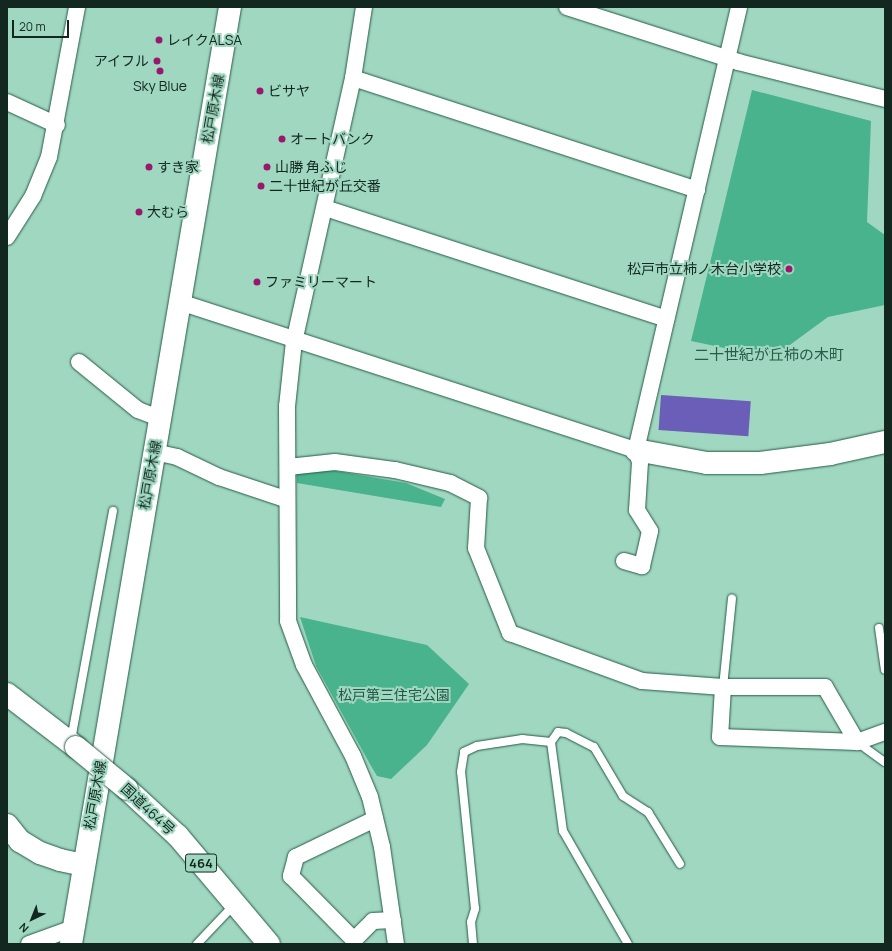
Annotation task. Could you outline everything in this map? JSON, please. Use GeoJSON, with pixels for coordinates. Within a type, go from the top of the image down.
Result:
{"type":"FeatureCollection","features":[{"type":"Feature","properties":{"kind":"main road","name":"松戸原木線"},"geometry":{"type":"LineString","coordinates":[[72,936],[83,864],[230,7]]}},
{"type":"Feature","properties":{"kind":"main road"},"geometry":{"type":"LineString","coordinates":[[636,450],[708,463],[760,463],[830,454],[885,442]]}},
{"type":"Feature","properties":{"kind":"main road","name":"国道464号"},"geometry":{"type":"LineString","coordinates":[[7,694],[127,789],[178,836],[269,944]]}},
{"type":"Feature","properties":{"kind":"main road"},"geometry":{"type":"LineString","coordinates":[[7,825],[20,841],[40,853],[60,860],[83,864]]}},
{"type":"Feature","properties":{"kind":"street"},"geometry":{"type":"LineString","coordinates":[[7,237],[33,196],[49,157],[57,126],[76,7]]}},
{"type":"Feature","properties":{"kind":"street"},"geometry":{"type":"LineString","coordinates":[[364,7],[353,78],[325,208],[294,340],[287,406],[288,467],[285,499],[288,621],[304,665],[354,756],[370,797],[382,847],[396,944]]}},
{"type":"Feature","properties":{"kind":"street"},"geometry":{"type":"LineString","coordinates":[[567,7],[728,58],[885,99]]}},
{"type":"Feature","properties":{"kind":"street"},"geometry":{"type":"LineString","coordinates":[[624,561],[642,566],[650,531],[637,510],[640,462],[636,450],[740,7]]}},
{"type":"Feature","properties":{"kind":"street"},"geometry":{"type":"LineString","coordinates":[[353,78],[697,190]]}},
{"type":"Feature","properties":{"kind":"street"},"geometry":{"type":"LineString","coordinates":[[7,102],[57,126]]}},
{"type":"Feature","properties":{"kind":"street"},"geometry":{"type":"LineString","coordinates":[[325,208],[666,319]]}},
{"type":"Feature","properties":{"kind":"street"},"geometry":{"type":"LineString","coordinates":[[180,302],[636,450]]}},
{"type":"Feature","properties":{"kind":"street"},"geometry":{"type":"LineString","coordinates":[[79,362],[138,410],[159,418]]}},
{"type":"Feature","properties":{"kind":"street"},"geometry":{"type":"LineString","coordinates":[[154,452],[177,458],[219,477],[285,499]]}},
{"type":"Feature","properties":{"kind":"street"},"geometry":{"type":"LineString","coordinates":[[288,467],[335,462],[395,470],[450,483],[479,498],[476,548],[510,633],[642,681],[723,687],[825,687],[857,742]]}},
{"type":"Feature","properties":{"kind":"street"},"geometry":{"type":"LineString","coordinates":[[723,687],[720,737],[857,742],[885,732]]}},
{"type":"Feature","properties":{"kind":"street"},"geometry":{"type":"LineString","coordinates":[[375,819],[296,857],[291,876],[354,940],[374,921],[393,920]]}},
{"type":"Feature","properties":{"kind":"street"},"geometry":{"type":"LineString","coordinates":[[29,944],[72,936]]}},
{"type":"Feature","properties":{"kind":"lane"},"geometry":{"type":"LineString","coordinates":[[73,745],[113,511]]}},
{"type":"Feature","properties":{"kind":"lane"},"geometry":{"type":"LineString","coordinates":[[723,687],[732,598]]}},
{"type":"Feature","properties":{"kind":"lane"},"geometry":{"type":"LineString","coordinates":[[879,628],[885,670]]}},
{"type":"Feature","properties":{"kind":"lane"},"geometry":{"type":"LineString","coordinates":[[628,944],[563,831],[551,742],[558,732],[566,733],[594,747],[623,796],[648,812],[680,864]]}},
{"type":"Feature","properties":{"kind":"lane"},"geometry":{"type":"LineString","coordinates":[[473,944],[471,922],[475,909],[461,772],[464,752],[477,746],[522,739],[551,742]]}},
{"type":"Feature","properties":{"kind":"lane"},"geometry":{"type":"LineString","coordinates":[[857,742],[885,762]]}},
{"type":"Feature","properties":{"kind":"lane"},"geometry":{"type":"LineString","coordinates":[[198,944],[236,903]]}},
{"type":"Feature","properties":{"kind":"green space"},"geometry":{"type":"Polygon","coordinates":[[[752,90],[871,121],[867,222],[885,235],[885,305],[828,317],[772,358],[691,341],[752,90]]]}},
{"type":"Feature","properties":{"kind":"green space"},"geometry":{"type":"Polygon","coordinates":[[[324,469],[406,483],[445,499],[441,507],[297,483],[297,473],[324,469]]]}},
{"type":"Feature","properties":{"kind":"green space","name":"松戸第三住宅公園"},"geometry":{"type":"Polygon","coordinates":[[[300,617],[427,645],[469,684],[427,745],[391,779],[377,776],[371,766],[316,666],[300,617]]]}},
{"type":"Feature","properties":{"kind":"shaded area"},"geometry":{"type":"Polygon","coordinates":[[[661,395],[751,401],[748,436],[659,430],[661,395]]]}},
{"type":"Feature","properties":{"kind":"place","name":"レイクALSA"},"geometry":{"type":"Point","coordinates":[159,40]}},
{"type":"Feature","properties":{"kind":"place","name":"アイフル"},"geometry":{"type":"Point","coordinates":[157,61]}},
{"type":"Feature","properties":{"kind":"place","name":"Sky Blue"},"geometry":{"type":"Point","coordinates":[160,71]}},
{"type":"Feature","properties":{"kind":"place","name":"ビサヤ"},"geometry":{"type":"Point","coordinates":[260,91]}},
{"type":"Feature","properties":{"kind":"place","name":"オートバンク"},"geometry":{"type":"Point","coordinates":[282,139]}},
{"type":"Feature","properties":{"kind":"place","name":"すき家"},"geometry":{"type":"Point","coordinates":[149,167]}},
{"type":"Feature","properties":{"kind":"place","name":"山勝 角ふじ"},"geometry":{"type":"Point","coordinates":[267,167]}},
{"type":"Feature","properties":{"kind":"place","name":"二十世紀が丘交番"},"geometry":{"type":"Point","coordinates":[261,186]}},
{"type":"Feature","properties":{"kind":"place","name":"大むら"},"geometry":{"type":"Point","coordinates":[139,212]}},
{"type":"Feature","properties":{"kind":"place","name":"松戸市立柿ノ木台小学校"},"geometry":{"type":"Point","coordinates":[789,269]}},
{"type":"Feature","properties":{"kind":"place","name":"ファミリーマート"},"geometry":{"type":"Point","coordinates":[257,282]}},
{"type":"Feature","properties":{"kind":"district","name":"二十世紀が丘柿の木町"},"geometry":{"type":"Point","coordinates":[769,355]}}]}
